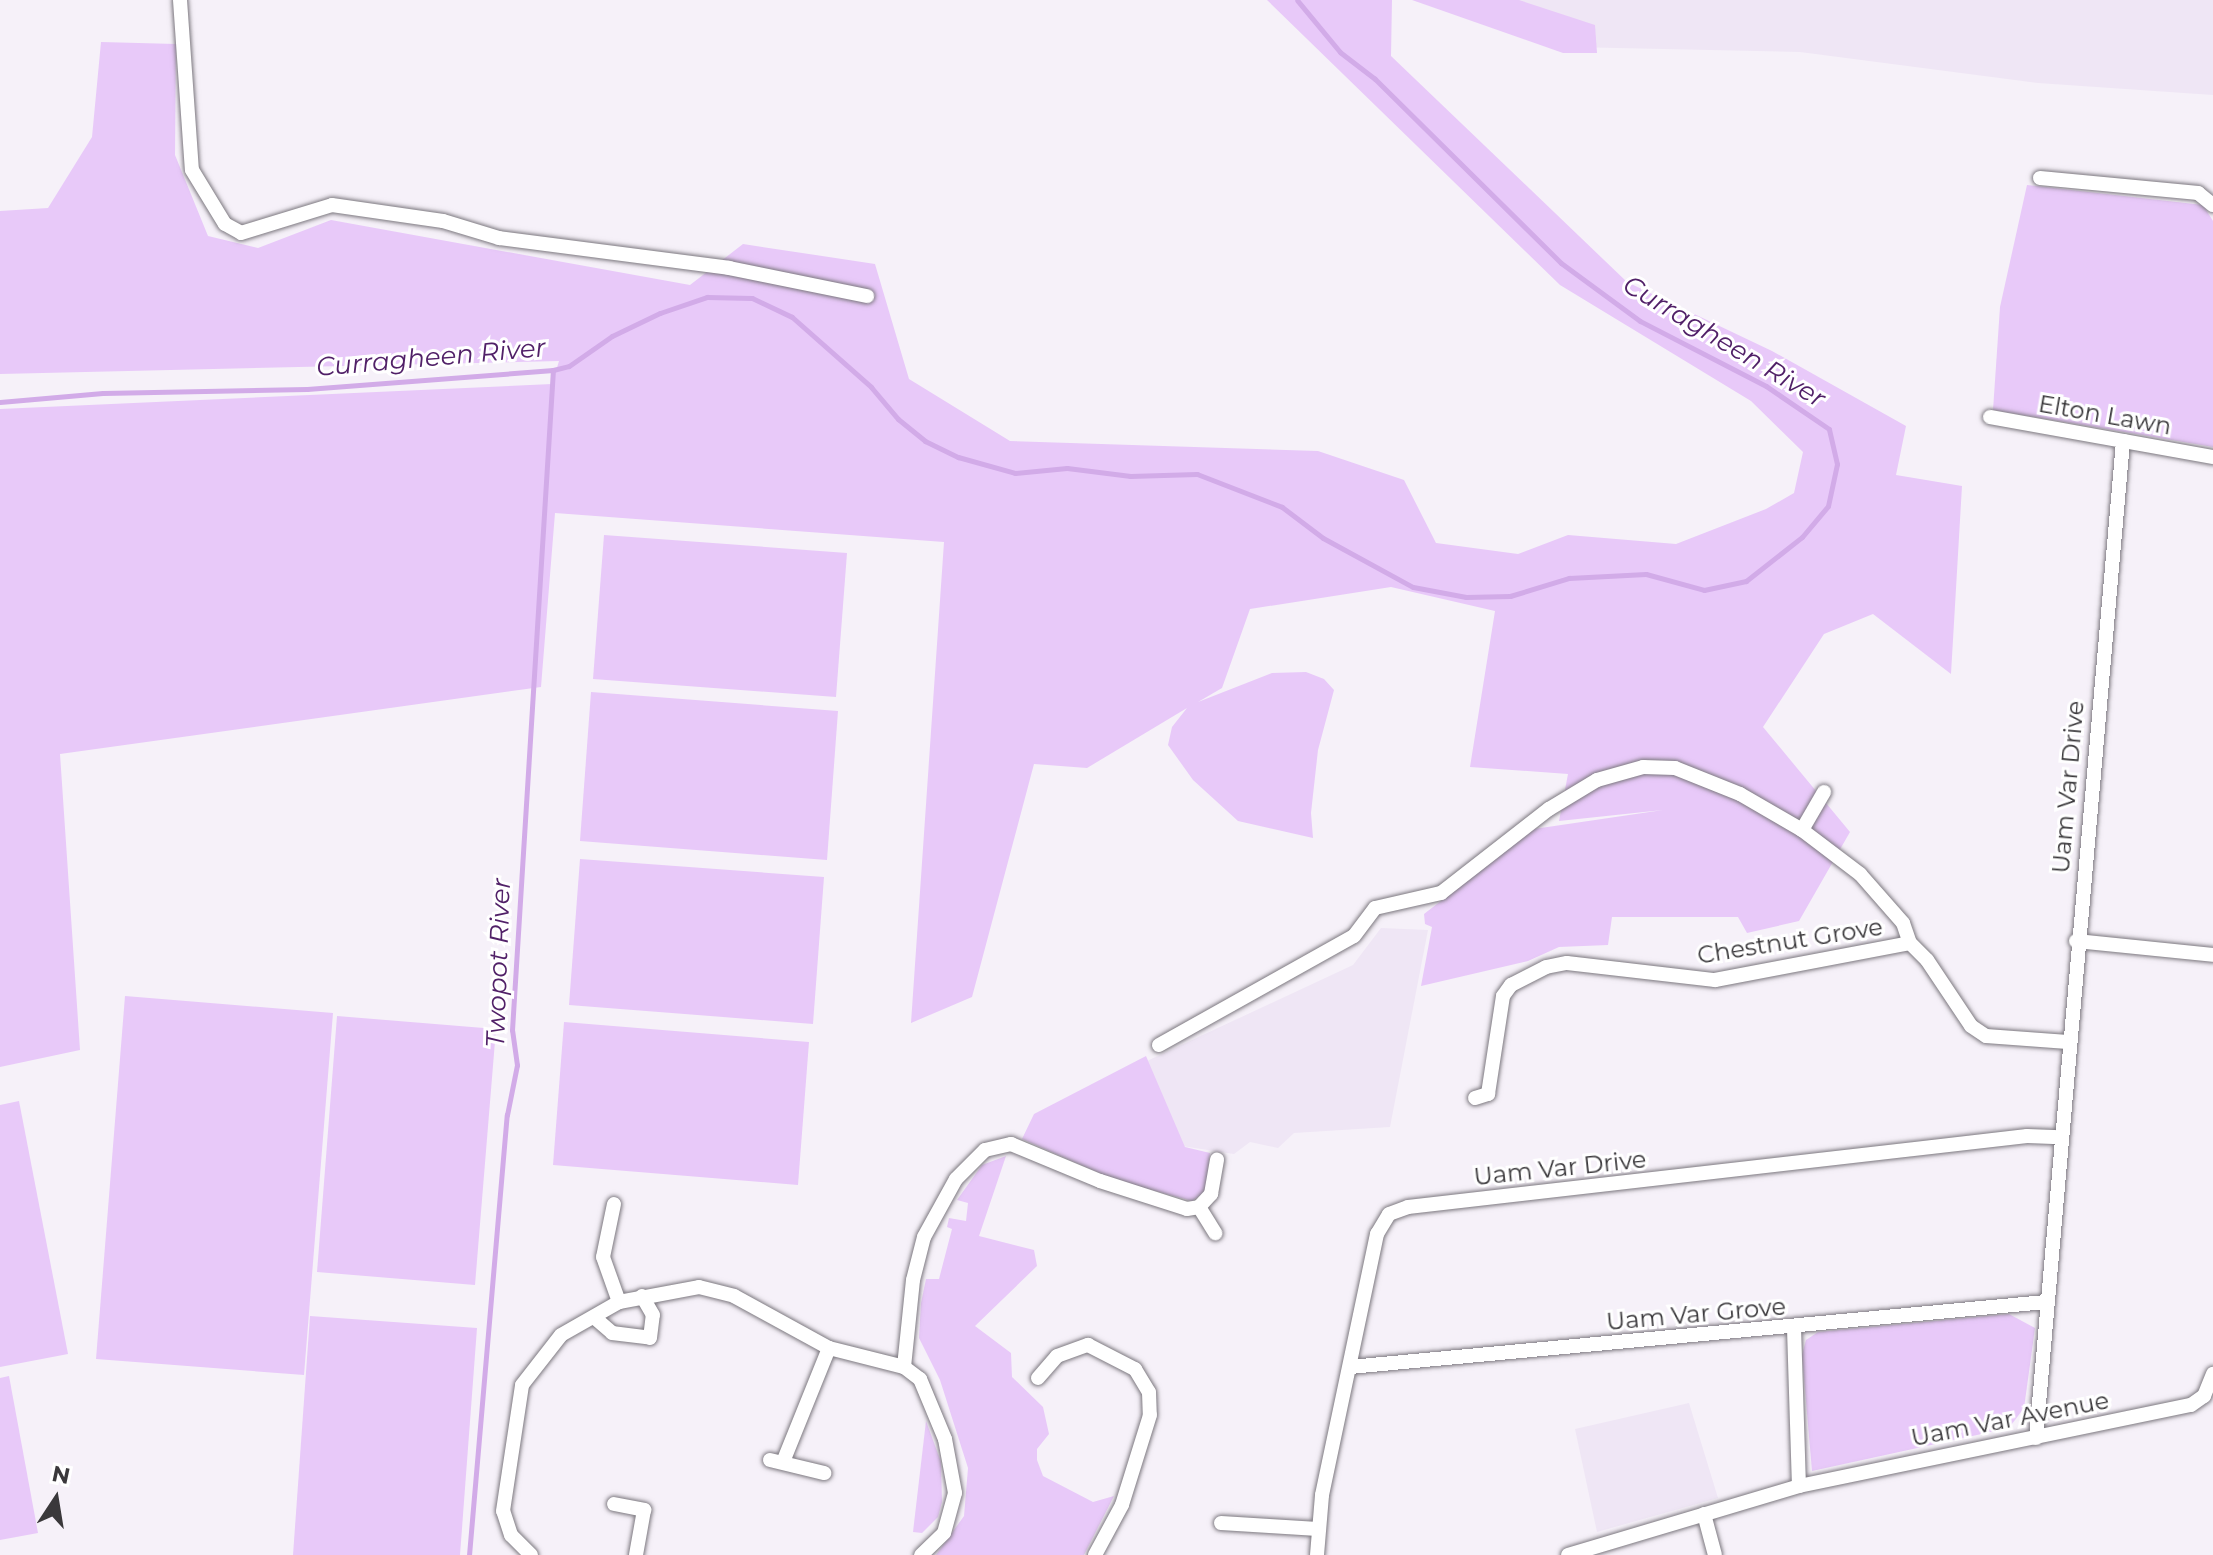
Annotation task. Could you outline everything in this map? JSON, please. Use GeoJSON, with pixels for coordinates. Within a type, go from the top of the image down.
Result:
{"type":"FeatureCollection","features":[{"type":"Feature","properties":{"kind":"street"},"geometry":{"type":"LineString","coordinates":[[180,0],[192,170],[218,216],[241,233],[332,205],[443,221],[499,238],[729,268],[867,296]]}},
{"type":"Feature","properties":{"kind":"street"},"geometry":{"type":"LineString","coordinates":[[2040,178],[2198,193],[2213,205]]}},
{"type":"Feature","properties":{"kind":"street","name":"Elton Lawn"},"geometry":{"type":"LineString","coordinates":[[1990,417],[2213,457]]}},
{"type":"Feature","properties":{"kind":"street","name":"Uam Var Drive"},"geometry":{"type":"LineString","coordinates":[[2036,1438],[2076,941],[2123,441]]}},
{"type":"Feature","properties":{"kind":"street"},"geometry":{"type":"LineString","coordinates":[[1159,1045],[1354,936],[1375,908],[1441,893],[1549,809],[1597,780],[1643,767],[1675,768],[1740,794],[1802,830],[1860,874],[1903,923],[1910,943]]}},
{"type":"Feature","properties":{"kind":"street"},"geometry":{"type":"LineString","coordinates":[[1802,830],[1824,792]]}},
{"type":"Feature","properties":{"kind":"street"},"geometry":{"type":"LineString","coordinates":[[2076,941],[2213,955]]}},
{"type":"Feature","properties":{"kind":"street","name":"Chestnut Grove"},"geometry":{"type":"LineString","coordinates":[[1475,1098],[1488,1094],[1503,996],[1511,985],[1546,967],[1567,963],[1715,980],[1910,943],[1971,1026],[1986,1036],[2068,1042]]}},
{"type":"Feature","properties":{"kind":"street","name":"Uam Var Drive"},"geometry":{"type":"LineString","coordinates":[[1317,1555],[1318,1529],[1377,1234],[1389,1214],[1408,1207],[2027,1136],[2060,1137]]}},
{"type":"Feature","properties":{"kind":"street"},"geometry":{"type":"LineString","coordinates":[[904,1367],[913,1280],[924,1237],[956,1179],[985,1150],[1011,1144],[1145,1197],[1187,1209],[1199,1207],[1211,1194],[1217,1160]]}},
{"type":"Feature","properties":{"kind":"street"},"geometry":{"type":"LineString","coordinates":[[614,1204],[603,1257],[619,1302]]}},
{"type":"Feature","properties":{"kind":"street"},"geometry":{"type":"LineString","coordinates":[[1199,1207],[1215,1233]]}},
{"type":"Feature","properties":{"kind":"street"},"geometry":{"type":"LineString","coordinates":[[531,1555],[511,1535],[503,1511],[513,1415],[522,1385],[542,1354],[561,1335],[619,1302],[699,1287],[734,1296],[829,1348],[904,1367],[920,1379],[955,1473],[952,1517],[921,1555]]}},
{"type":"Feature","properties":{"kind":"street"},"geometry":{"type":"LineString","coordinates":[[595,1318],[612,1333],[650,1338],[653,1315],[642,1296]]}},
{"type":"Feature","properties":{"kind":"street","name":"Uam Var Grove"},"geometry":{"type":"LineString","coordinates":[[1350,1367],[1794,1328],[2046,1302]]}},
{"type":"Feature","properties":{"kind":"street"},"geometry":{"type":"LineString","coordinates":[[1794,1328],[1799,1486]]}},
{"type":"Feature","properties":{"kind":"street"},"geometry":{"type":"LineString","coordinates":[[1038,1378],[1057,1356],[1088,1345],[1135,1369],[1149,1392],[1150,1415],[1122,1505],[1095,1555]]}},
{"type":"Feature","properties":{"kind":"street"},"geometry":{"type":"LineString","coordinates":[[824,1473],[777,1461],[829,1348]]}},
{"type":"Feature","properties":{"kind":"street","name":"Uam Var Avenue"},"geometry":{"type":"LineString","coordinates":[[1568,1555],[1799,1486],[2191,1405],[2204,1396],[2213,1374]]}},
{"type":"Feature","properties":{"kind":"street"},"geometry":{"type":"LineString","coordinates":[[614,1504],[644,1510],[636,1555]]}},
{"type":"Feature","properties":{"kind":"street"},"geometry":{"type":"LineString","coordinates":[[1704,1514],[1715,1555]]}},
{"type":"Feature","properties":{"kind":"street"},"geometry":{"type":"LineString","coordinates":[[1221,1523],[1318,1529]]}},
{"type":"Feature","properties":{"kind":"shaded area"},"geometry":{"type":"Polygon","coordinates":[[[1267,0],[1392,0],[1391,56],[1627,282],[1772,351],[1906,426],[1896,475],[1962,486],[1951,674],[1873,614],[1824,634],[1763,727],[1850,832],[1799,921],[1747,933],[1738,917],[1612,917],[1608,945],[1559,947],[1528,961],[1421,986],[1432,927],[1425,924],[1424,914],[1534,829],[1663,810],[1559,821],[1568,774],[1470,767],[1495,611],[1391,587],[1250,609],[1222,688],[1198,702],[1272,673],[1306,672],[1324,679],[1334,690],[1318,750],[1311,813],[1313,838],[1238,821],[1193,780],[1168,745],[1172,727],[1187,708],[1087,768],[1034,764],[972,997],[911,1023],[944,542],[555,513],[541,687],[60,754],[80,1050],[0,1067],[0,409],[552,384],[559,361],[0,374],[0,211],[48,208],[92,137],[101,42],[176,44],[175,155],[208,236],[258,248],[331,220],[690,285],[743,244],[875,264],[909,379],[1010,441],[1318,451],[1404,480],[1436,543],[1518,554],[1568,535],[1676,544],[1766,509],[1794,493],[1803,452],[1751,401],[1560,285],[1267,0]]]}},
{"type":"Feature","properties":{"kind":"shaded area"},"geometry":{"type":"Polygon","coordinates":[[[1412,0],[1519,0],[1595,25],[1597,53],[1563,53],[1412,0]]]}},
{"type":"Feature","properties":{"kind":"shaded area"},"geometry":{"type":"Polygon","coordinates":[[[1447,0],[2213,0],[2213,95],[2038,83],[1800,52],[1570,47],[1447,0]]]}},
{"type":"Feature","properties":{"kind":"shaded area"},"geometry":{"type":"Polygon","coordinates":[[[2027,185],[2203,205],[2213,221],[2213,447],[1993,410],[2000,307],[2027,185]]]}},
{"type":"Feature","properties":{"kind":"shaded area"},"geometry":{"type":"Polygon","coordinates":[[[604,535],[847,553],[836,697],[593,679],[604,535]]]}},
{"type":"Feature","properties":{"kind":"shaded area"},"geometry":{"type":"Polygon","coordinates":[[[591,692],[838,711],[827,860],[580,841],[591,692]]]}},
{"type":"Feature","properties":{"kind":"shaded area"},"geometry":{"type":"Polygon","coordinates":[[[580,859],[824,877],[813,1024],[569,1005],[580,859]]]}},
{"type":"Feature","properties":{"kind":"shaded area"},"geometry":{"type":"Polygon","coordinates":[[[1381,928],[1428,930],[1390,1127],[1294,1133],[1278,1148],[1250,1142],[1234,1154],[1182,1146],[1147,1061],[1353,965],[1381,928]]]}},
{"type":"Feature","properties":{"kind":"shaded area"},"geometry":{"type":"Polygon","coordinates":[[[125,996],[333,1013],[304,1375],[96,1359],[125,996]]]}},
{"type":"Feature","properties":{"kind":"shaded area"},"geometry":{"type":"Polygon","coordinates":[[[337,1016],[496,1029],[475,1285],[317,1272],[337,1016]]]}},
{"type":"Feature","properties":{"kind":"shaded area"},"geometry":{"type":"Polygon","coordinates":[[[564,1022],[809,1042],[798,1185],[553,1165],[564,1022]]]}},
{"type":"Feature","properties":{"kind":"shaded area"},"geometry":{"type":"Polygon","coordinates":[[[1146,1056],[1185,1147],[1210,1153],[1206,1191],[1192,1201],[1115,1180],[1022,1139],[1034,1114],[1146,1056]]]}},
{"type":"Feature","properties":{"kind":"shaded area"},"geometry":{"type":"Polygon","coordinates":[[[19,1101],[68,1354],[0,1367],[0,1105],[19,1101]]]}},
{"type":"Feature","properties":{"kind":"shaded area"},"geometry":{"type":"Polygon","coordinates":[[[1006,1156],[979,1236],[1034,1250],[1037,1266],[975,1326],[1011,1353],[1012,1377],[1043,1407],[1049,1434],[1037,1449],[1037,1460],[1043,1476],[1093,1502],[1114,1496],[1084,1555],[936,1555],[964,1516],[968,1468],[940,1380],[919,1338],[921,1303],[926,1279],[939,1279],[952,1229],[947,1227],[949,1218],[966,1221],[968,1203],[957,1200],[982,1165],[1006,1156]]]}},
{"type":"Feature","properties":{"kind":"shaded area"},"geometry":{"type":"Polygon","coordinates":[[[2009,1314],[2035,1328],[2024,1408],[2009,1428],[1812,1471],[1802,1355],[1806,1340],[1818,1332],[2009,1314]]]}},
{"type":"Feature","properties":{"kind":"shaded area"},"geometry":{"type":"Polygon","coordinates":[[[310,1316],[477,1328],[460,1555],[293,1555],[310,1316]]]}},
{"type":"Feature","properties":{"kind":"shaded area"},"geometry":{"type":"Polygon","coordinates":[[[9,1376],[38,1533],[0,1540],[0,1378],[9,1376]]]}},
{"type":"Feature","properties":{"kind":"shaded area"},"geometry":{"type":"Polygon","coordinates":[[[1689,1403],[1718,1498],[1597,1532],[1575,1429],[1689,1403]]]}},
{"type":"Feature","properties":{"kind":"shaded area"},"geometry":{"type":"Polygon","coordinates":[[[926,1421],[941,1462],[942,1502],[938,1517],[922,1533],[913,1532],[926,1421]]]}},
{"type":"Feature","properties":{"kind":"waterway","name":"Curragheen River"},"geometry":{"type":"LineString","coordinates":[[0,402],[103,393],[307,389],[553,370],[569,366],[612,336],[660,313],[707,297],[752,298],[792,317],[871,387],[898,419],[925,441],[958,457],[1015,473],[1067,468],[1130,476],[1197,474],[1282,507],[1323,538],[1413,587],[1466,597],[1510,596],[1569,578],[1646,574],[1704,590],[1746,581],[1802,537],[1828,506],[1837,464],[1829,429],[1766,386],[1640,321],[1561,263],[1375,79],[1340,52],[1297,0]]}},
{"type":"Feature","properties":{"kind":"waterway","name":"Twopot River"},"geometry":{"type":"LineString","coordinates":[[469,1555],[507,1115],[517,1065],[512,1030],[553,370]]}}]}
